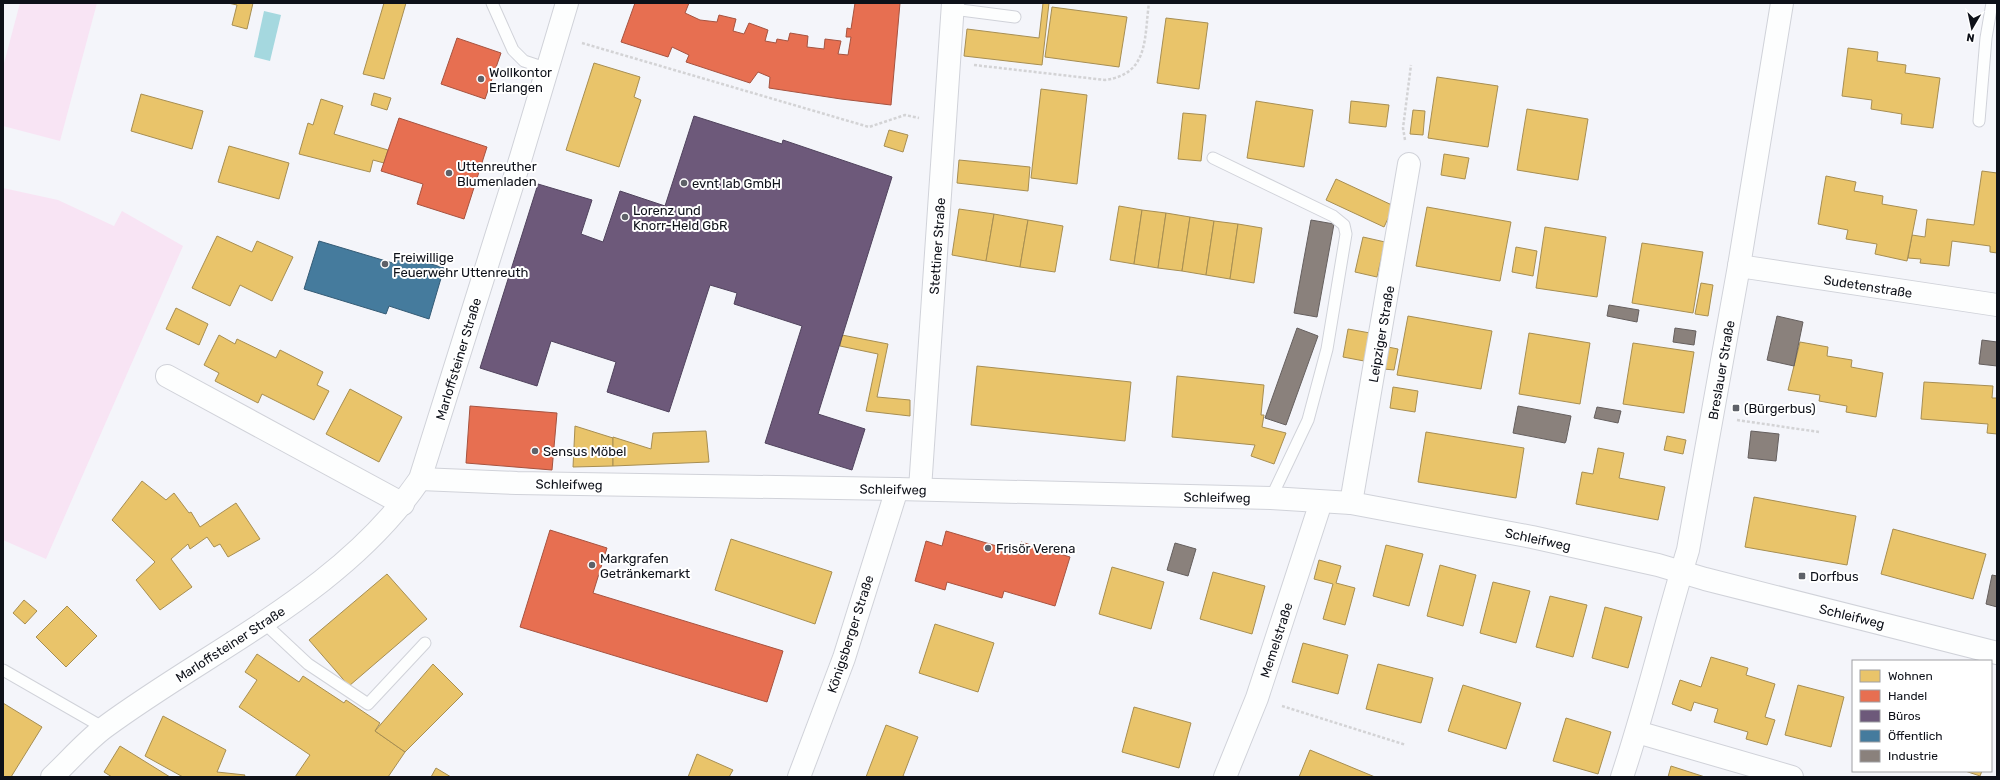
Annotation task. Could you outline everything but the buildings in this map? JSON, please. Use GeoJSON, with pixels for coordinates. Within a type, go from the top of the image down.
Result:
{"type":"FeatureCollection","features":[{"type":"Feature","properties":{"kind":"street","name":"Marloffsteiner Straße"},"geometry":{"type":"LineString","coordinates":[[52,777],[104,728],[306,595],[362,546],[403,504],[420,479],[548,69],[567,3]]}},
{"type":"Feature","properties":{"kind":"street","name":"Breslauer Straße"},"geometry":{"type":"LineString","coordinates":[[1622,777],[1637,732],[1688,550],[1739,266],[1782,3]]}},
{"type":"Feature","properties":{"kind":"street","name":"Stettiner Straße"},"geometry":{"type":"LineString","coordinates":[[920,490],[953,6]]}},
{"type":"Feature","properties":{"kind":"street","name":"Leipziger Straße"},"geometry":{"type":"LineString","coordinates":[[1351,503],[1409,164]]}},
{"type":"Feature","properties":{"kind":"street","name":"Sudetenstraße"},"geometry":{"type":"LineString","coordinates":[[1739,266],[1997,305]]}},
{"type":"Feature","properties":{"kind":"street"},"geometry":{"type":"LineString","coordinates":[[167,376],[403,504]]}},
{"type":"Feature","properties":{"kind":"street","name":"Schleifweg"},"geometry":{"type":"LineString","coordinates":[[420,479],[517,483],[897,489],[1271,498],[1351,503],[1532,537],[1658,565],[1997,653]]}},
{"type":"Feature","properties":{"kind":"street","name":"Königsberger Straße"},"geometry":{"type":"LineString","coordinates":[[799,777],[844,658],[897,489]]}},
{"type":"Feature","properties":{"kind":"street","name":"Memelstraße"},"geometry":{"type":"LineString","coordinates":[[1225,777],[1257,698],[1321,502]]}},
{"type":"Feature","properties":{"kind":"street"},"geometry":{"type":"LineString","coordinates":[[1637,732],[1792,777]]}},
{"type":"Feature","properties":{"kind":"lane"},"geometry":{"type":"LineString","coordinates":[[1978,121],[1986,38],[1992,3]]}},
{"type":"Feature","properties":{"kind":"lane"},"geometry":{"type":"LineString","coordinates":[[496,6],[513,50],[524,61],[548,69]]}},
{"type":"Feature","properties":{"kind":"lane"},"geometry":{"type":"LineString","coordinates":[[953,6],[1015,17]]}},
{"type":"Feature","properties":{"kind":"lane"},"geometry":{"type":"LineString","coordinates":[[1213,158],[1333,216],[1344,225],[1346,234],[1327,349],[1310,412],[1271,498]]}},
{"type":"Feature","properties":{"kind":"lane"},"geometry":{"type":"LineString","coordinates":[[263,622],[308,664],[368,704],[425,643]]}},
{"type":"Feature","properties":{"kind":"lane"},"geometry":{"type":"LineString","coordinates":[[3,670],[104,728]]}},
{"type":"Feature","properties":{"kind":"path"},"geometry":{"type":"LineString","coordinates":[[949,62],[1105,80],[1116,78],[1127,74],[1136,67],[1141,58],[1149,3]]}},
{"type":"Feature","properties":{"kind":"path"},"geometry":{"type":"LineString","coordinates":[[558,36],[868,127],[906,115],[945,124]]}},
{"type":"Feature","properties":{"kind":"path"},"geometry":{"type":"LineString","coordinates":[[1409,164],[1403,128],[1411,65]]}},
{"type":"Feature","properties":{"kind":"path"},"geometry":{"type":"LineString","coordinates":[[1712,416],[1819,432]]}},
{"type":"Feature","properties":{"kind":"path"},"geometry":{"type":"LineString","coordinates":[[1257,698],[1406,745]]}},
{"type":"Feature","properties":{"kind":"shaded area"},"geometry":{"type":"Polygon","coordinates":[[[20,3],[97,3],[60,141],[3,126],[3,67],[20,3]]]}},
{"type":"Feature","properties":{"kind":"shaded area"},"geometry":{"type":"Polygon","coordinates":[[[3,188],[58,200],[114,226],[122,211],[183,246],[46,559],[3,540],[3,188]]]}},
{"type":"Feature","properties":{"kind":"water"},"geometry":{"type":"Polygon","coordinates":[[[264,11],[281,15],[270,61],[254,57],[264,11]]]}},
{"type":"Feature","properties":{"kind":"place","name":"Wollkontor Erlangen"},"geometry":{"type":"Point","coordinates":[481,79]}},
{"type":"Feature","properties":{"kind":"place","name":"Uttenreuther Blumenladen"},"geometry":{"type":"Point","coordinates":[449,173]}},
{"type":"Feature","properties":{"kind":"place","name":"evnt lab GmbH"},"geometry":{"type":"Point","coordinates":[684,183]}},
{"type":"Feature","properties":{"kind":"place","name":"Lorenz und Knorr-Held GbR"},"geometry":{"type":"Point","coordinates":[625,217]}},
{"type":"Feature","properties":{"kind":"place","name":"Freiwillige Feuerwehr Uttenreuth"},"geometry":{"type":"Point","coordinates":[385,264]}},
{"type":"Feature","properties":{"kind":"place","name":"(Bürgerbus)"},"geometry":{"type":"Point","coordinates":[1736,408]}},
{"type":"Feature","properties":{"kind":"place","name":"Sensus Möbel"},"geometry":{"type":"Point","coordinates":[535,451]}},
{"type":"Feature","properties":{"kind":"place","name":"Frisör Verena"},"geometry":{"type":"Point","coordinates":[988,548]}},
{"type":"Feature","properties":{"kind":"place","name":"Markgrafen Getränkemarkt"},"geometry":{"type":"Point","coordinates":[592,565]}},
{"type":"Feature","properties":{"kind":"place","name":"Dorfbus"},"geometry":{"type":"Point","coordinates":[1802,576]}}]}
